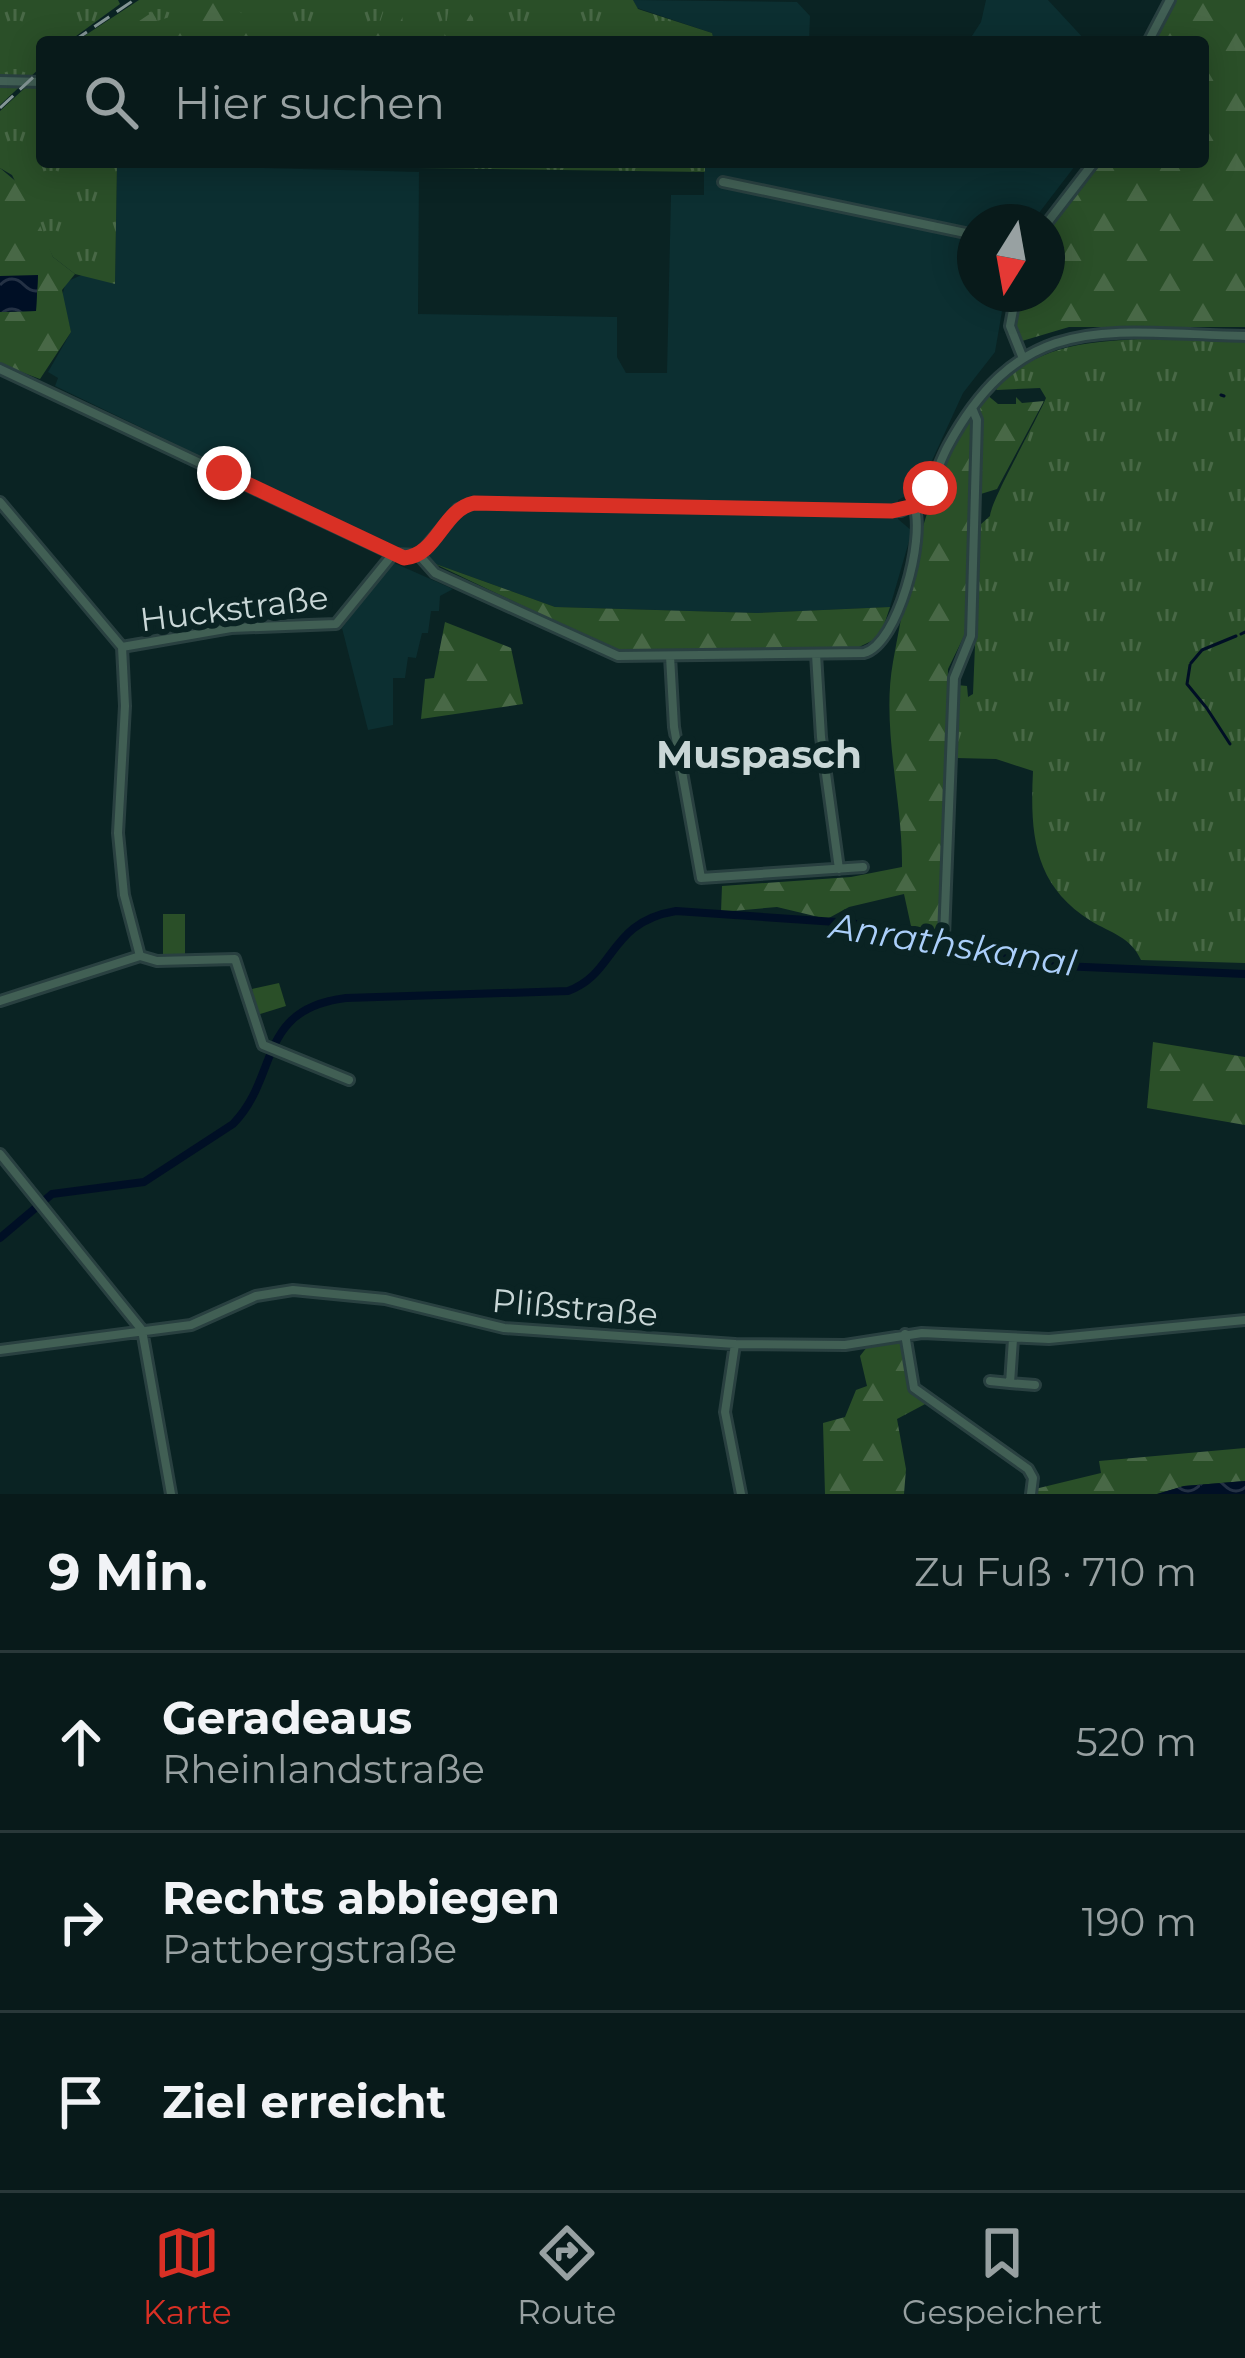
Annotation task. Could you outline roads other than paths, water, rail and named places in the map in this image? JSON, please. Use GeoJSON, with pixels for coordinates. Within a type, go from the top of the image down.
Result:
{"type":"FeatureCollection","features":[{"type":"Feature","properties":{"kind":"street"},"geometry":{"type":"LineString","coordinates":[[1151,36],[1170,0]]}},
{"type":"Feature","properties":{"kind":"street"},"geometry":{"type":"LineString","coordinates":[[0,81],[36,82]]}},
{"type":"Feature","properties":{"kind":"street"},"geometry":{"type":"LineString","coordinates":[[1062,204],[1089,168]]}},
{"type":"Feature","properties":{"kind":"street"},"geometry":{"type":"LineString","coordinates":[[723,182],[743,190],[794,194],[957,231]]}},
{"type":"Feature","properties":{"kind":"street"},"geometry":{"type":"LineString","coordinates":[[1013,312],[1010,326],[1022,356]]}},
{"type":"Feature","properties":{"kind":"street"},"geometry":{"type":"LineString","coordinates":[[419,555],[458,509],[474,503],[889,511],[914,506],[930,488],[972,408],[1022,356],[1084,334],[1245,336]]}},
{"type":"Feature","properties":{"kind":"street"},"geometry":{"type":"LineString","coordinates":[[0,368],[393,554],[419,555],[435,573],[606,654],[872,652],[886,640],[920,530],[914,506]]}},
{"type":"Feature","properties":{"kind":"street"},"geometry":{"type":"LineString","coordinates":[[944,937],[954,678],[971,636],[976,420],[972,408]]}},
{"type":"Feature","properties":{"kind":"street"},"geometry":{"type":"LineString","coordinates":[[0,502],[122,647],[125,706],[118,833],[124,895],[140,956]]}},
{"type":"Feature","properties":{"kind":"street","name":"Huckstraße"},"geometry":{"type":"LineString","coordinates":[[122,647],[231,628],[336,624],[344,621],[393,554]]}},
{"type":"Feature","properties":{"kind":"street"},"geometry":{"type":"LineString","coordinates":[[816,654],[820,737],[839,869]]}},
{"type":"Feature","properties":{"kind":"street"},"geometry":{"type":"LineString","coordinates":[[670,656],[674,728],[701,878],[863,867]]}},
{"type":"Feature","properties":{"kind":"street"},"geometry":{"type":"LineString","coordinates":[[0,1001],[140,956],[157,961],[235,959],[270,1049],[349,1080]]}},
{"type":"Feature","properties":{"kind":"street"},"geometry":{"type":"LineString","coordinates":[[0,1154],[142,1330],[171,1494]]}},
{"type":"Feature","properties":{"kind":"street","name":"Plißstraße"},"geometry":{"type":"LineString","coordinates":[[0,1349],[191,1325],[256,1296],[293,1290],[385,1299],[504,1328],[735,1343],[845,1345],[904,1334],[1013,1339],[1245,1320]]}},
{"type":"Feature","properties":{"kind":"street"},"geometry":{"type":"LineString","coordinates":[[904,1334],[914,1388],[1034,1478],[1031,1494]]}},
{"type":"Feature","properties":{"kind":"street"},"geometry":{"type":"LineString","coordinates":[[1010,1383],[1013,1339]]}},
{"type":"Feature","properties":{"kind":"street"},"geometry":{"type":"LineString","coordinates":[[735,1343],[725,1412],[741,1494]]}},
{"type":"Feature","properties":{"kind":"street"},"geometry":{"type":"LineString","coordinates":[[990,1382],[1035,1385]]}},
{"type":"Feature","properties":{"kind":"water"},"geometry":{"type":"Polygon","coordinates":[[[38,275],[36,311],[0,312],[0,276],[38,275]]]}},
{"type":"Feature","properties":{"kind":"water"},"geometry":{"type":"Polygon","coordinates":[[[1245,1481],[1245,1494],[1157,1494],[1184,1486],[1245,1481]]]}},
{"type":"Feature","properties":{"kind":"waterway"},"geometry":{"type":"LineString","coordinates":[[1241,634],[1245,632]]}},
{"type":"Feature","properties":{"kind":"waterway"},"geometry":{"type":"LineString","coordinates":[[1191,663],[1202,650],[1236,636]]}},
{"type":"Feature","properties":{"kind":"waterway"},"geometry":{"type":"LineString","coordinates":[[1190,665],[1187,684],[1205,706]]}},
{"type":"Feature","properties":{"kind":"waterway"},"geometry":{"type":"LineString","coordinates":[[1206,707],[1230,744]]}},
{"type":"Feature","properties":{"kind":"waterway","name":"Anrathskanal"},"geometry":{"type":"LineString","coordinates":[[0,1238],[52,1194],[144,1182],[233,1124],[248,1105],[283,1030],[317,1005],[346,998],[568,991],[596,973],[637,926],[676,911],[851,923],[1062,966],[1245,974]]}},
{"type":"Feature","properties":{"kind":"railway"},"geometry":{"type":"LineString","coordinates":[[81,36],[134,0]]}},
{"type":"Feature","properties":{"kind":"railway"},"geometry":{"type":"LineString","coordinates":[[0,108],[36,75]]}},
{"type":"Feature","properties":{"kind":"district","name":"Muspasch"},"geometry":{"type":"Point","coordinates":[759,754]}}]}
